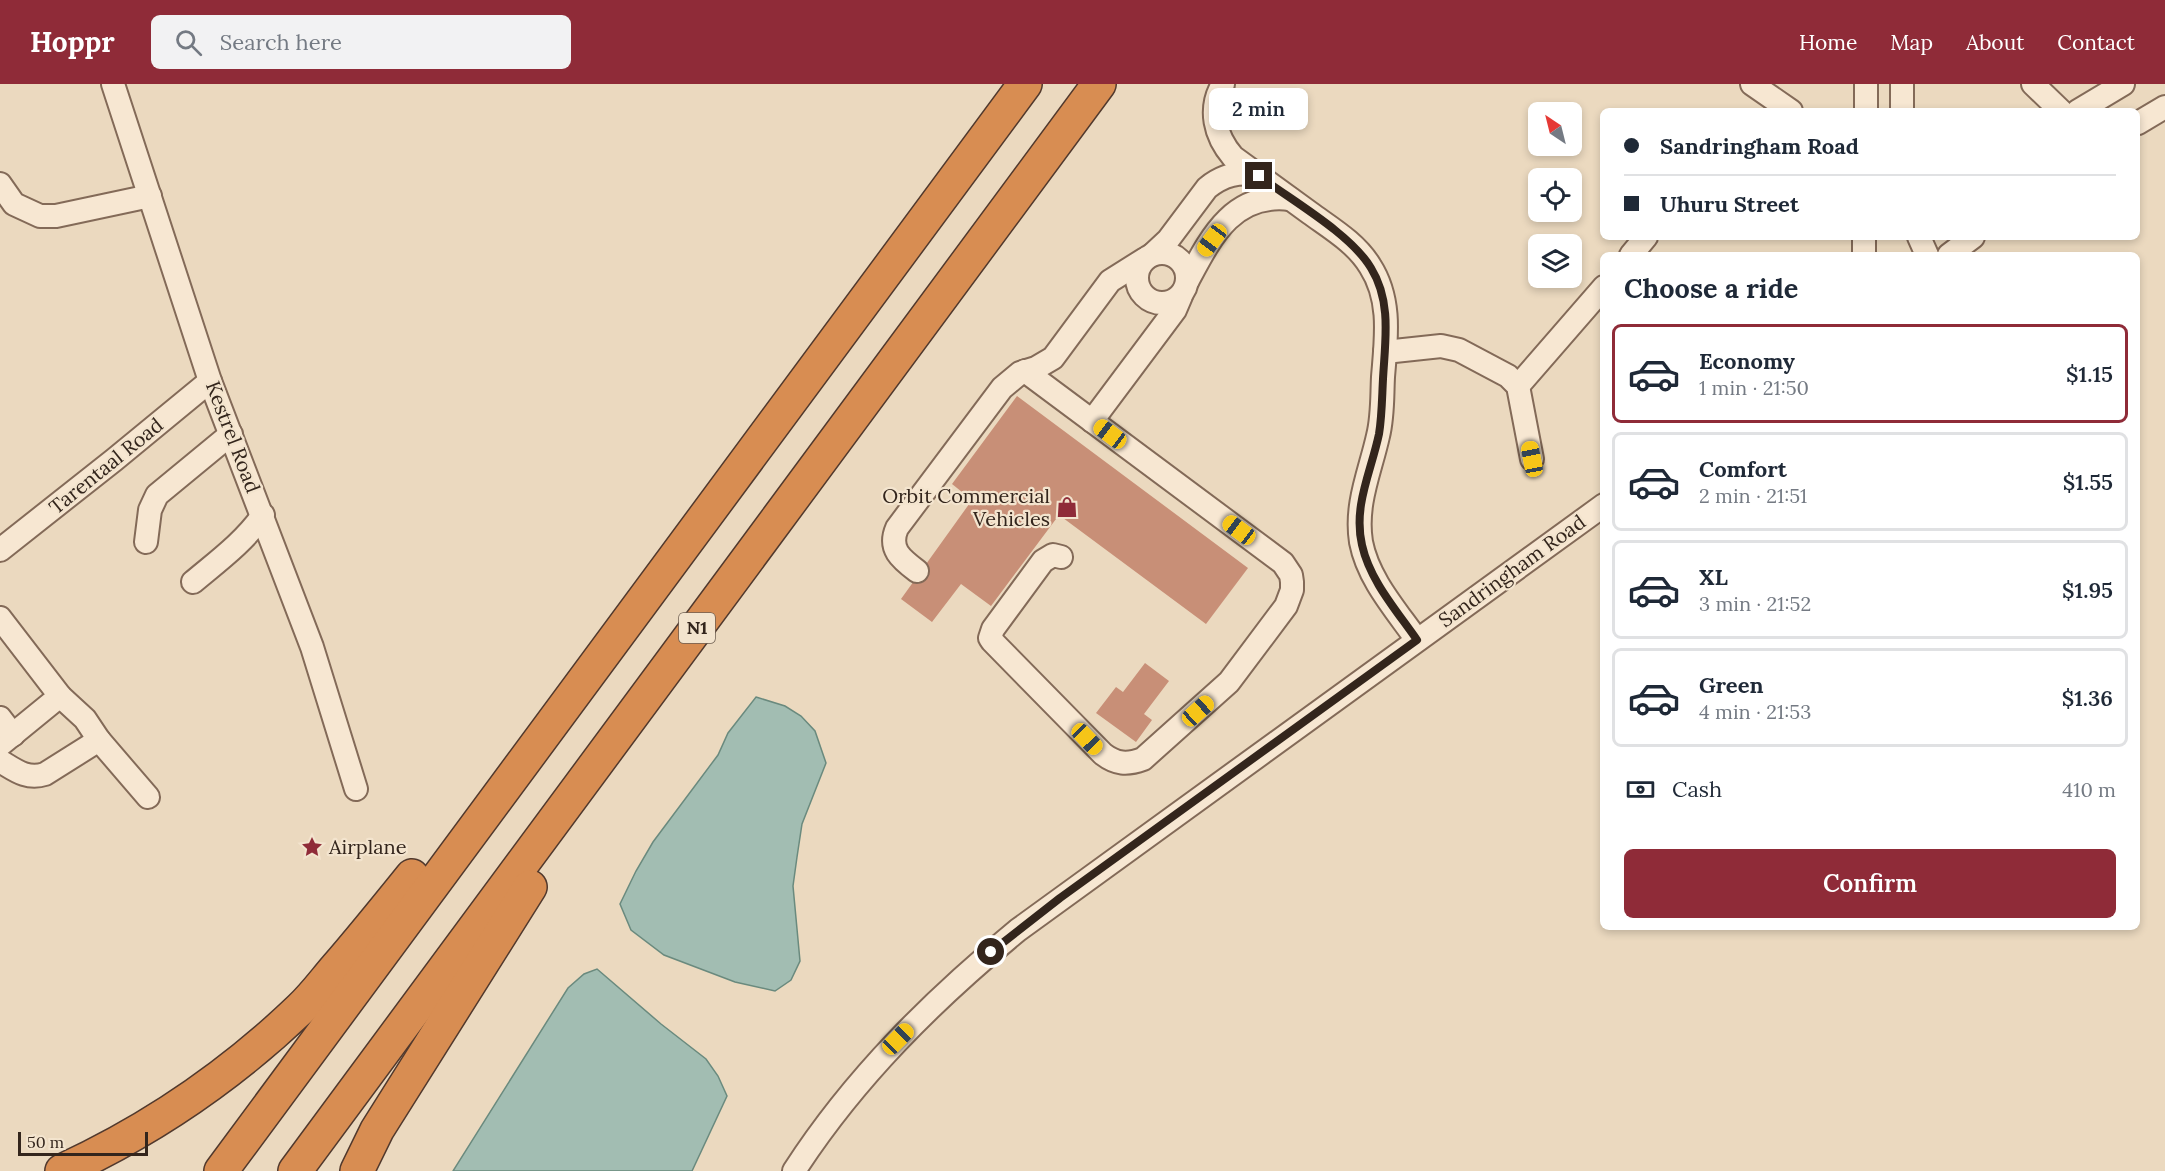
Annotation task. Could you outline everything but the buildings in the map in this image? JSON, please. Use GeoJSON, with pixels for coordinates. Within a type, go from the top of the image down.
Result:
{"type":"FeatureCollection","features":[{"type":"Feature","properties":{"kind":"highway"},"geometry":{"type":"LineString","coordinates":[[221,1171],[1025,84]]}},
{"type":"Feature","properties":{"kind":"highway","name":"N1"},"geometry":{"type":"LineString","coordinates":[[295,1171],[1099,84]]}},
{"type":"Feature","properties":{"kind":"highway"},"geometry":{"type":"LineString","coordinates":[[62,1171],[108,1149],[180,1107],[238,1064],[301,1008],[377,921],[729,484]]}},
{"type":"Feature","properties":{"kind":"highway"},"geometry":{"type":"LineString","coordinates":[[357,1171],[377,1130],[535,879],[756,548]]}},
{"type":"Feature","properties":{"kind":"street","name":"Kestrel Road"},"geometry":{"type":"LineString","coordinates":[[112,84],[210,381],[312,647],[356,789]]}},
{"type":"Feature","properties":{"kind":"street"},"geometry":{"type":"LineString","coordinates":[[1223,84],[1215,109],[1215,120],[1221,140],[1233,157],[1350,242],[1371,267],[1377,278],[1384,301],[1387,325],[1379,432],[1361,499],[1360,532],[1370,569],[1417,640]]}},
{"type":"Feature","properties":{"kind":"street"},"geometry":{"type":"LineString","coordinates":[[1752,84],[1787,108]]}},
{"type":"Feature","properties":{"kind":"street"},"geometry":{"type":"LineString","coordinates":[[1866,84],[1866,108]]}},
{"type":"Feature","properties":{"kind":"street"},"geometry":{"type":"LineString","coordinates":[[1902,84],[1902,108]]}},
{"type":"Feature","properties":{"kind":"street"},"geometry":{"type":"LineString","coordinates":[[2032,84],[2058,108]]}},
{"type":"Feature","properties":{"kind":"street"},"geometry":{"type":"LineString","coordinates":[[2083,108],[2123,84]]}},
{"type":"Feature","properties":{"kind":"street"},"geometry":{"type":"LineString","coordinates":[[2140,122],[2165,106]]}},
{"type":"Feature","properties":{"kind":"street"},"geometry":{"type":"LineString","coordinates":[[917,571],[897,553],[894,541],[897,528],[1002,388],[1015,376],[1042,366],[1053,358],[1110,281],[1149,257],[1168,240],[1207,188],[1238,173],[1259,176]]}},
{"type":"Feature","properties":{"kind":"street"},"geometry":{"type":"LineString","coordinates":[[0,184],[14,204],[40,216],[56,216],[150,196]]}},
{"type":"Feature","properties":{"kind":"street"},"geometry":{"type":"LineString","coordinates":[[1092,421],[1174,310],[1203,253],[1237,210],[1262,200],[1290,199]]}},
{"type":"Feature","properties":{"kind":"street"},"geometry":{"type":"LineString","coordinates":[[1634,252],[1644,240]]}},
{"type":"Feature","properties":{"kind":"street"},"geometry":{"type":"LineString","coordinates":[[1953,252],[1970,240]]}},
{"type":"Feature","properties":{"kind":"street"},"geometry":{"type":"LineString","coordinates":[[1170,254],[1178,258],[1188,272],[1184,288],[1173,302],[1155,303],[1141,292],[1137,284],[1137,275],[1149,257],[1170,254]]}},
{"type":"Feature","properties":{"kind":"street"},"geometry":{"type":"LineString","coordinates":[[1518,386],[1600,292]]}},
{"type":"Feature","properties":{"kind":"street"},"geometry":{"type":"LineString","coordinates":[[1385,352],[1441,346],[1460,350],[1508,376],[1518,386],[1532,459]]}},
{"type":"Feature","properties":{"kind":"street"},"geometry":{"type":"LineString","coordinates":[[1025,371],[1283,563],[1291,575],[1292,590],[1286,606],[1229,682],[1143,759],[1125,764],[1103,754],[990,638],[993,629],[1043,561],[1053,555],[1061,557]]}},
{"type":"Feature","properties":{"kind":"street","name":"Tarentaal Road"},"geometry":{"type":"LineString","coordinates":[[0,550],[210,381]]}},
{"type":"Feature","properties":{"kind":"street"},"geometry":{"type":"LineString","coordinates":[[146,542],[150,510],[157,495],[231,434]]}},
{"type":"Feature","properties":{"kind":"street","name":"Sandringham Road"},"geometry":{"type":"LineString","coordinates":[[794,1171],[830,1120],[863,1079],[914,1024],[977,964],[1060,898],[1600,508]]}},
{"type":"Feature","properties":{"kind":"street"},"geometry":{"type":"LineString","coordinates":[[193,582],[249,534],[263,515]]}},
{"type":"Feature","properties":{"kind":"street"},"geometry":{"type":"LineString","coordinates":[[0,618],[60,696],[85,719],[99,740],[148,796]]}},
{"type":"Feature","properties":{"kind":"street"},"geometry":{"type":"LineString","coordinates":[[4,733],[60,696]]}},
{"type":"Feature","properties":{"kind":"street"},"geometry":{"type":"LineString","coordinates":[[0,761],[20,773],[32,777],[39,776],[99,740]]}},
{"type":"Feature","properties":{"kind":"shaded area"},"geometry":{"type":"Polygon","coordinates":[[[756,697],[785,706],[801,716],[815,731],[826,763],[802,824],[793,886],[800,961],[791,980],[775,991],[735,982],[664,955],[631,930],[620,904],[653,842],[718,755],[728,733],[756,697]]]}},
{"type":"Feature","properties":{"kind":"shaded area"},"geometry":{"type":"Polygon","coordinates":[[[597,969],[706,1059],[718,1076],[727,1096],[692,1171],[453,1171],[568,988],[584,974],[597,969]]]}},
{"type":"Feature","properties":{"kind":"place","name":"Orbit Commercial Vehicles"},"geometry":{"type":"Point","coordinates":[1067,507]}},
{"type":"Feature","properties":{"kind":"place","name":"Airplane"},"geometry":{"type":"Point","coordinates":[312,847]}},
{"type":"Feature","properties":{"kind":"route"},"geometry":{"type":"LineString","coordinates":[[991,952],[1060,898],[1417,640],[1370,569],[1360,532],[1361,499],[1379,432],[1381,415],[1387,325],[1382,290],[1371,267],[1350,242],[1259,176]]}}]}
